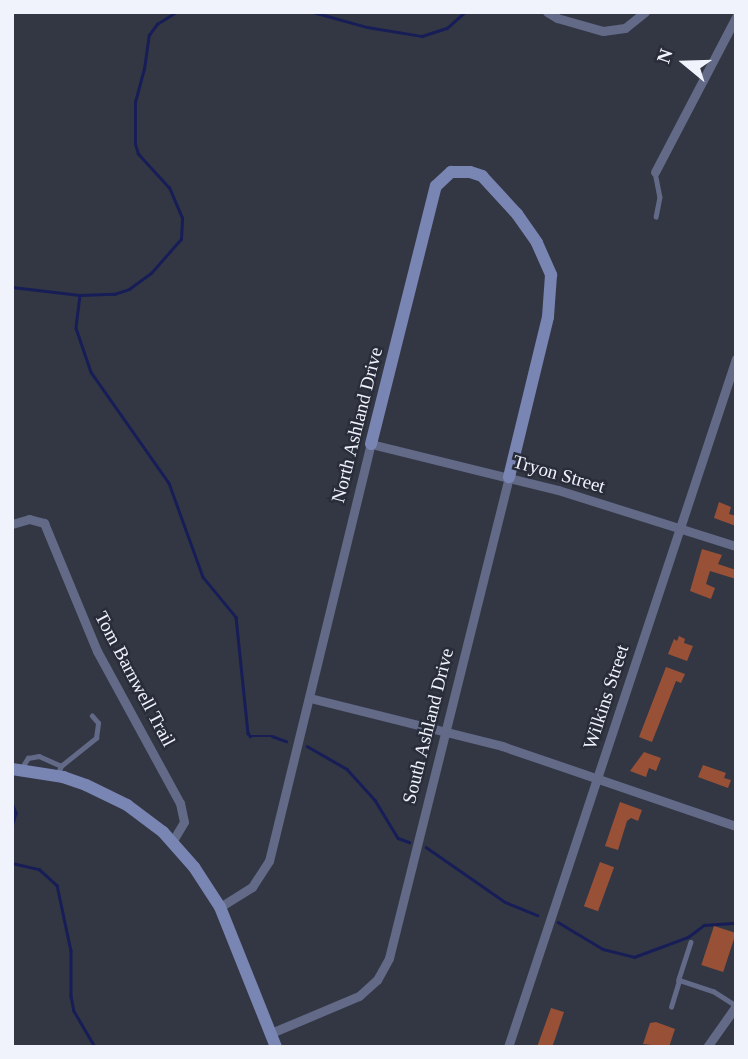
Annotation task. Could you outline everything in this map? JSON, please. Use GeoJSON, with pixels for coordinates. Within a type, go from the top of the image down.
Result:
{"type":"FeatureCollection","features":[{"type":"Feature","properties":{"kind":"street"},"geometry":{"type":"LineString","coordinates":[[547,12],[557,18],[603,31],[625,28],[645,12]]}},
{"type":"Feature","properties":{"kind":"street"},"geometry":{"type":"LineString","coordinates":[[655,172],[736,17]]}},
{"type":"Feature","properties":{"kind":"street","name":"North Ashland Drive"},"geometry":{"type":"LineString","coordinates":[[220,906],[252,887],[265,870],[436,186],[451,173],[470,172],[482,176],[517,214],[547,262],[552,290],[537,362]]}},
{"type":"Feature","properties":{"kind":"street","name":"Wilkins Street"},"geometry":{"type":"LineString","coordinates":[[508,1047],[736,359]]}},
{"type":"Feature","properties":{"kind":"street","name":"South Ashland Drive"},"geometry":{"type":"LineString","coordinates":[[271,1033],[342,1006],[369,989],[384,970],[537,362]]}},
{"type":"Feature","properties":{"kind":"street","name":"Tryon Street"},"geometry":{"type":"LineString","coordinates":[[371,444],[509,477],[736,546]]}},
{"type":"Feature","properties":{"kind":"street","name":"Tom Barnwell Trail"},"geometry":{"type":"LineString","coordinates":[[12,524],[29,519],[44,523],[97,651],[180,803],[184,822],[172,842]]}},
{"type":"Feature","properties":{"kind":"street"},"geometry":{"type":"LineString","coordinates":[[310,698],[502,746],[736,826]]}},
{"type":"Feature","properties":{"kind":"street"},"geometry":{"type":"LineString","coordinates":[[16,769],[59,771],[127,805],[172,842],[194,867],[220,906],[276,1047]]}},
{"type":"Feature","properties":{"kind":"street"},"geometry":{"type":"LineString","coordinates":[[707,1047],[736,1005]]}},
{"type":"Feature","properties":{"kind":"lane"},"geometry":{"type":"LineString","coordinates":[[655,172],[660,197],[656,218]]}},
{"type":"Feature","properties":{"kind":"lane"},"geometry":{"type":"LineString","coordinates":[[59,771],[96,738],[97,723],[92,716]]}},
{"type":"Feature","properties":{"kind":"lane"},"geometry":{"type":"LineString","coordinates":[[671,1007],[691,942]]}},
{"type":"Feature","properties":{"kind":"lane"},"geometry":{"type":"LineString","coordinates":[[679,980],[713,991],[736,1005]]}},
{"type":"Feature","properties":{"kind":"building"},"geometry":{"type":"Polygon","coordinates":[[[719,502],[731,507],[729,514],[736,516],[736,526],[714,518],[719,502]]]}},
{"type":"Feature","properties":{"kind":"building"},"geometry":{"type":"Polygon","coordinates":[[[702,549],[722,555],[718,564],[736,570],[736,579],[710,571],[706,584],[715,588],[711,599],[690,591],[702,549]]]}},
{"type":"Feature","properties":{"kind":"building"},"geometry":{"type":"Polygon","coordinates":[[[679,636],[685,639],[684,643],[693,646],[687,661],[668,654],[674,639],[677,641],[679,636]]]}},
{"type":"Feature","properties":{"kind":"building"},"geometry":{"type":"Polygon","coordinates":[[[666,667],[685,674],[681,683],[676,681],[652,742],[639,737],[666,667]]]}},
{"type":"Feature","properties":{"kind":"building"},"geometry":{"type":"Polygon","coordinates":[[[644,752],[661,758],[656,771],[649,768],[646,777],[630,771],[644,752]]]}},
{"type":"Feature","properties":{"kind":"building"},"geometry":{"type":"Polygon","coordinates":[[[703,765],[726,773],[724,778],[731,780],[728,788],[698,777],[703,765]]]}},
{"type":"Feature","properties":{"kind":"building"},"geometry":{"type":"Polygon","coordinates":[[[620,802],[642,810],[638,821],[631,818],[627,821],[618,850],[605,846],[620,802]]]}},
{"type":"Feature","properties":{"kind":"building"},"geometry":{"type":"Polygon","coordinates":[[[600,862],[614,867],[598,911],[584,906],[600,862]]]}},
{"type":"Feature","properties":{"kind":"building"},"geometry":{"type":"Polygon","coordinates":[[[714,926],[736,933],[723,972],[701,965],[714,926]]]}},
{"type":"Feature","properties":{"kind":"building"},"geometry":{"type":"Polygon","coordinates":[[[551,1008],[564,1012],[555,1039],[552,1047],[537,1047],[551,1008]]]}},
{"type":"Feature","properties":{"kind":"building"},"geometry":{"type":"Polygon","coordinates":[[[656,1022],[675,1029],[669,1047],[643,1044],[650,1023],[656,1022]]]}},
{"type":"Feature","properties":{"kind":"waterway"},"geometry":{"type":"LineString","coordinates":[[12,287],[80,295],[114,294],[129,289],[151,273],[181,239],[182,218],[169,188],[138,154],[135,144],[135,102],[149,35],[157,24],[176,12]]}},
{"type":"Feature","properties":{"kind":"waterway"},"geometry":{"type":"LineString","coordinates":[[313,12],[367,27],[422,36],[447,28],[465,12]]}},
{"type":"Feature","properties":{"kind":"waterway"},"geometry":{"type":"LineString","coordinates":[[80,295],[76,328],[91,372],[169,483],[203,577],[236,617],[248,733],[250,736],[272,736],[286,741]]}},
{"type":"Feature","properties":{"kind":"waterway"},"geometry":{"type":"LineString","coordinates":[[307,746],[347,769],[375,800],[398,838],[409,842]]}},
{"type":"Feature","properties":{"kind":"waterway"},"geometry":{"type":"LineString","coordinates":[[12,803],[16,813],[12,827]]}},
{"type":"Feature","properties":{"kind":"waterway"},"geometry":{"type":"LineString","coordinates":[[426,847],[505,902],[538,915]]}},
{"type":"Feature","properties":{"kind":"waterway"},"geometry":{"type":"LineString","coordinates":[[12,863],[39,869],[57,885],[71,951],[71,996],[74,1011],[95,1047]]}},
{"type":"Feature","properties":{"kind":"waterway"},"geometry":{"type":"LineString","coordinates":[[558,922],[603,949],[634,957],[688,937],[704,925],[736,923]]}}]}
